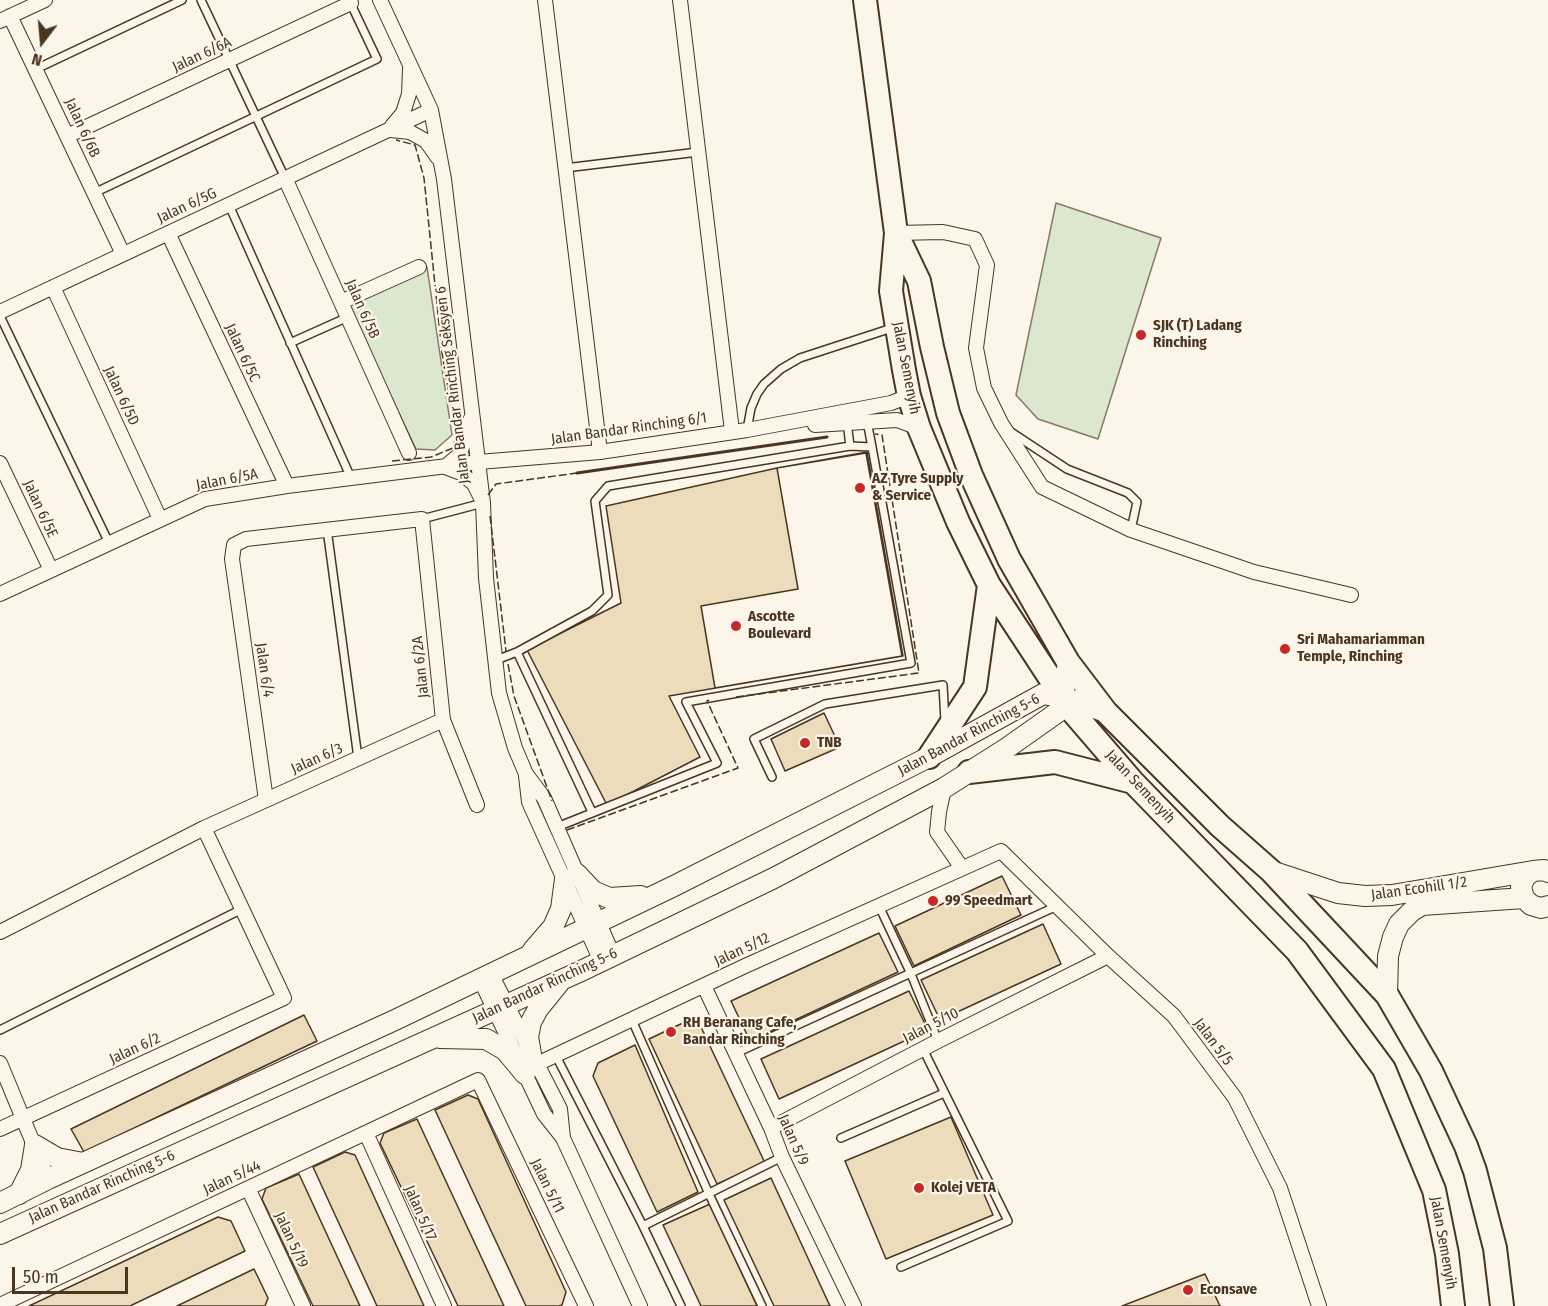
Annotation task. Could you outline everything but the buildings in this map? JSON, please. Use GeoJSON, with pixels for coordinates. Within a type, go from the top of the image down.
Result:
{"type":"FeatureCollection","features":[{"type":"Feature","properties":{"kind":"main road","name":"Jalan Semenyih"},"geometry":{"type":"LineString","coordinates":[[866,0],[896,233],[891,291],[909,396],[919,428],[958,522],[989,585],[1071,710],[1133,782],[1298,951],[1384,1069],[1434,1191],[1447,1254],[1454,1306]]}},
{"type":"Feature","properties":{"kind":"main road","name":"Jalan Semenyih"},"geometry":{"type":"LineString","coordinates":[[896,233],[920,281],[932,347],[948,413],[971,475],[1009,559],[1068,662],[1106,712],[1220,826],[1271,871],[1387,995]]}},
{"type":"Feature","properties":{"kind":"main road"},"geometry":{"type":"LineString","coordinates":[[929,757],[975,687],[989,585]]}},
{"type":"Feature","properties":{"kind":"main road"},"geometry":{"type":"LineString","coordinates":[[969,772],[1055,762],[1133,782]]}},
{"type":"Feature","properties":{"kind":"main road"},"geometry":{"type":"LineString","coordinates":[[1387,995],[1431,1071],[1466,1146],[1475,1171],[1495,1248],[1502,1306]]}},
{"type":"Feature","properties":{"kind":"street"},"geometry":{"type":"LineString","coordinates":[[5,18],[45,0]]}},
{"type":"Feature","properties":{"kind":"street","name":"Jalan Bandar Rinching Seksyen 6"},"geometry":{"type":"LineString","coordinates":[[380,0],[431,110],[441,162],[479,462],[486,578],[499,693],[515,747],[526,774],[544,798],[557,827],[571,877]]}},
{"type":"Feature","properties":{"kind":"street"},"geometry":{"type":"LineString","coordinates":[[545,0],[600,452]]}},
{"type":"Feature","properties":{"kind":"street"},"geometry":{"type":"LineString","coordinates":[[680,0],[732,431]]}},
{"type":"Feature","properties":{"kind":"street","name":"Jalan 6/6A"},"geometry":{"type":"LineString","coordinates":[[67,136],[350,2]]}},
{"type":"Feature","properties":{"kind":"street","name":"Jalan 6/6B"},"geometry":{"type":"LineString","coordinates":[[5,18],[36,69],[123,254]]}},
{"type":"Feature","properties":{"kind":"street"},"geometry":{"type":"LineString","coordinates":[[389,130],[403,113],[409,94],[410,66]]}},
{"type":"Feature","properties":{"kind":"street","name":"Jalan 6/5G"},"geometry":{"type":"LineString","coordinates":[[1,310],[431,110]]}},
{"type":"Feature","properties":{"kind":"street"},"geometry":{"type":"LineString","coordinates":[[389,130],[410,132],[426,141],[441,162]]}},
{"type":"Feature","properties":{"kind":"street","name":"Jalan 6/5B"},"geometry":{"type":"LineString","coordinates":[[285,178],[409,453]]}},
{"type":"Feature","properties":{"kind":"street"},"geometry":{"type":"LineString","coordinates":[[896,233],[943,232],[975,238],[987,265],[976,348],[984,388],[1005,428],[1042,487],[1131,530],[1254,572],[1351,595]]}},
{"type":"Feature","properties":{"kind":"street","name":"Jalan 6/5C"},"geometry":{"type":"LineString","coordinates":[[168,233],[287,486]]}},
{"type":"Feature","properties":{"kind":"street"},"geometry":{"type":"LineString","coordinates":[[341,302],[419,267]]}},
{"type":"Feature","properties":{"kind":"street","name":"Jalan 6/5D"},"geometry":{"type":"LineString","coordinates":[[53,287],[160,519]]}},
{"type":"Feature","properties":{"kind":"street","name":"Jalan Bandar Rinching 6/1"},"geometry":{"type":"LineString","coordinates":[[479,462],[600,452],[747,430],[891,403],[909,396]]}},
{"type":"Feature","properties":{"kind":"street"},"geometry":{"type":"LineString","coordinates":[[472,408],[468,432],[460,454],[445,466],[461,473],[474,484],[483,503]]}},
{"type":"Feature","properties":{"kind":"street","name":"Jalan Bandar Rinching 6/1"},"geometry":{"type":"LineString","coordinates":[[783,423],[806,425],[897,420],[919,428]]}},
{"type":"Feature","properties":{"kind":"street","name":"Jalan 6/5A"},"geometry":{"type":"LineString","coordinates":[[0,594],[205,499],[287,486],[479,462]]}},
{"type":"Feature","properties":{"kind":"street","name":"Jalan 6/5E"},"geometry":{"type":"LineString","coordinates":[[0,463],[51,570]]}},
{"type":"Feature","properties":{"kind":"street"},"geometry":{"type":"LineString","coordinates":[[326,528],[422,519]]}},
{"type":"Feature","properties":{"kind":"street","name":"Jalan 6/2A"},"geometry":{"type":"LineString","coordinates":[[422,519],[443,720],[477,805]]}},
{"type":"Feature","properties":{"kind":"street","name":"Jalan 6/4"},"geometry":{"type":"LineString","coordinates":[[266,800],[232,559],[234,545],[246,539],[326,528]]}},
{"type":"Feature","properties":{"kind":"street","name":"Jalan Bandar Rinching 5-6"},"geometry":{"type":"LineString","coordinates":[[0,1234],[607,958],[774,878],[944,788],[1058,712],[1063,697],[1068,662]]}},
{"type":"Feature","properties":{"kind":"street","name":"Jalan Bandar Rinching 5-6"},"geometry":{"type":"LineString","coordinates":[[0,1203],[657,895],[929,757],[1043,694],[1063,697],[1106,712]]}},
{"type":"Feature","properties":{"kind":"street","name":"Jalan 6/3"},"geometry":{"type":"LineString","coordinates":[[0,932],[204,828],[443,720]]}},
{"type":"Feature","properties":{"kind":"street","name":"Jalan Bandar Rinching Seksyen 6"},"geometry":{"type":"LineString","coordinates":[[526,774],[529,802],[571,877],[607,958]]}},
{"type":"Feature","properties":{"kind":"street"},"geometry":{"type":"LineString","coordinates":[[944,788],[938,832],[962,868]]}},
{"type":"Feature","properties":{"kind":"street"},"geometry":{"type":"LineString","coordinates":[[204,828],[242,909]]}},
{"type":"Feature","properties":{"kind":"street","name":"Jalan 5/12"},"geometry":{"type":"LineString","coordinates":[[531,1064],[1001,851]]}},
{"type":"Feature","properties":{"kind":"street","name":"Jalan 5/5"},"geometry":{"type":"LineString","coordinates":[[1001,851],[1108,956],[1174,1016],[1235,1098],[1280,1188],[1319,1306]]}},
{"type":"Feature","properties":{"kind":"street","name":"Jalan Ecohill 1/2"},"geometry":{"type":"LineString","coordinates":[[1271,871],[1338,893],[1365,896],[1392,895],[1543,871]]}},
{"type":"Feature","properties":{"kind":"street","name":"Jalan Ecohill 1/2"},"geometry":{"type":"LineString","coordinates":[[1543,871],[1525,878],[1521,887],[1524,898],[1531,905],[1541,908],[1548,906]]}},
{"type":"Feature","properties":{"kind":"street"},"geometry":{"type":"LineString","coordinates":[[528,956],[554,927],[571,877],[609,898],[657,895]]}},
{"type":"Feature","properties":{"kind":"street","name":"Jalan Ecohill 1/2"},"geometry":{"type":"LineString","coordinates":[[1387,995],[1388,956],[1393,937],[1399,924],[1412,911],[1422,905],[1524,898]]}},
{"type":"Feature","properties":{"kind":"street","name":"Jalan 6/2"},"geometry":{"type":"LineString","coordinates":[[0,1129],[284,998],[242,909]]}},
{"type":"Feature","properties":{"kind":"street","name":"Jalan 5/10"},"geometry":{"type":"LineString","coordinates":[[771,1128],[1108,956]]}},
{"type":"Feature","properties":{"kind":"street"},"geometry":{"type":"LineString","coordinates":[[485,976],[531,1064]]}},
{"type":"Feature","properties":{"kind":"street"},"geometry":{"type":"LineString","coordinates":[[562,979],[538,1009],[531,1022],[528,1037],[531,1064],[544,1114],[563,1138],[640,1306]]}},
{"type":"Feature","properties":{"kind":"street","name":"Jalan 5/9"},"geometry":{"type":"LineString","coordinates":[[704,986],[771,1128],[782,1157],[854,1306]]}},
{"type":"Feature","properties":{"kind":"street"},"geometry":{"type":"LineString","coordinates":[[500,1007],[531,1064]]}},
{"type":"Feature","properties":{"kind":"street"},"geometry":{"type":"LineString","coordinates":[[427,1040],[465,1037],[486,1039],[531,1064]]}},
{"type":"Feature","properties":{"kind":"street"},"geometry":{"type":"LineString","coordinates":[[0,1063],[48,1179],[26,1221]]}},
{"type":"Feature","properties":{"kind":"street","name":"Jalan 5/44"},"geometry":{"type":"LineString","coordinates":[[0,1305],[478,1080]]}},
{"type":"Feature","properties":{"kind":"street","name":"Jalan 5/11"},"geometry":{"type":"LineString","coordinates":[[478,1080],[586,1306]]}},
{"type":"Feature","properties":{"kind":"street","name":"Jalan 5/17"},"geometry":{"type":"LineString","coordinates":[[366,1133],[444,1306]]}},
{"type":"Feature","properties":{"kind":"street"},"geometry":{"type":"LineString","coordinates":[[35,1145],[57,1158],[83,1163]]}},
{"type":"Feature","properties":{"kind":"street"},"geometry":{"type":"LineString","coordinates":[[19,1194],[31,1170],[35,1145]]}},
{"type":"Feature","properties":{"kind":"street"},"geometry":{"type":"LineString","coordinates":[[48,1179],[95,1190]]}},
{"type":"Feature","properties":{"kind":"street","name":"Jalan 5/19"},"geometry":{"type":"LineString","coordinates":[[248,1188],[303,1306]]}},
{"type":"Feature","properties":{"kind":"lane"},"geometry":{"type":"LineString","coordinates":[[36,69],[182,0]]}},
{"type":"Feature","properties":{"kind":"lane"},"geometry":{"type":"LineString","coordinates":[[201,0],[285,178]]}},
{"type":"Feature","properties":{"kind":"lane"},"geometry":{"type":"LineString","coordinates":[[94,193],[378,59],[350,2]]}},
{"type":"Feature","properties":{"kind":"lane"},"geometry":{"type":"LineString","coordinates":[[565,168],[698,152]]}},
{"type":"Feature","properties":{"kind":"lane"},"geometry":{"type":"LineString","coordinates":[[229,205],[351,478]]}},
{"type":"Feature","properties":{"kind":"lane"},"geometry":{"type":"LineString","coordinates":[[1,310],[109,543]]}},
{"type":"Feature","properties":{"kind":"lane"},"geometry":{"type":"LineString","coordinates":[[290,343],[348,317]]}},
{"type":"Feature","properties":{"kind":"lane"},"geometry":{"type":"LineString","coordinates":[[747,430],[756,394],[781,369],[800,358],[897,326]]}},
{"type":"Feature","properties":{"kind":"lane"},"geometry":{"type":"LineString","coordinates":[[557,827],[717,763],[686,702],[911,663],[867,421]]}},
{"type":"Feature","properties":{"kind":"lane"},"geometry":{"type":"LineString","coordinates":[[847,422],[850,446]]}},
{"type":"Feature","properties":{"kind":"lane"},"geometry":{"type":"LineString","coordinates":[[1005,428],[1067,469],[1128,493],[1137,502],[1131,530]]}},
{"type":"Feature","properties":{"kind":"lane"},"geometry":{"type":"LineString","coordinates":[[496,660],[592,611],[608,595],[595,501],[608,486],[850,446],[872,447]]}},
{"type":"Feature","properties":{"kind":"lane"},"geometry":{"type":"LineString","coordinates":[[422,519],[483,503]]}},
{"type":"Feature","properties":{"kind":"lane"},"geometry":{"type":"LineString","coordinates":[[326,528],[358,759]]}},
{"type":"Feature","properties":{"kind":"lane"},"geometry":{"type":"LineString","coordinates":[[517,651],[592,812]]}},
{"type":"Feature","properties":{"kind":"lane"},"geometry":{"type":"LineString","coordinates":[[772,777],[754,739],[825,704],[943,685],[946,733]]}},
{"type":"Feature","properties":{"kind":"lane"},"geometry":{"type":"LineString","coordinates":[[735,1054],[1058,905]]}},
{"type":"Feature","properties":{"kind":"lane"},"geometry":{"type":"LineString","coordinates":[[879,906],[939,1041]]}},
{"type":"Feature","properties":{"kind":"lane"},"geometry":{"type":"LineString","coordinates":[[0,1030],[242,909]]}},
{"type":"Feature","properties":{"kind":"lane"},"geometry":{"type":"LineString","coordinates":[[632,1020],[709,1194],[762,1306]]}},
{"type":"Feature","properties":{"kind":"lane"},"geometry":{"type":"LineString","coordinates":[[901,1267],[1008,1221],[923,1049]]}},
{"type":"Feature","properties":{"kind":"lane"},"geometry":{"type":"LineString","coordinates":[[555,1054],[681,1306]]}},
{"type":"Feature","properties":{"kind":"lane"},"geometry":{"type":"LineString","coordinates":[[841,1138],[944,1093]]}},
{"type":"Feature","properties":{"kind":"lane"},"geometry":{"type":"LineString","coordinates":[[643,1226],[782,1157]]}},
{"type":"Feature","properties":{"kind":"green space"},"geometry":{"type":"Polygon","coordinates":[[[1056,203],[1161,238],[1098,439],[1038,419],[1016,395],[1056,203]]]}},
{"type":"Feature","properties":{"kind":"green space"},"geometry":{"type":"Polygon","coordinates":[[[427,267],[452,435],[435,450],[416,449],[347,303],[427,267]]]}},
{"type":"Feature","properties":{"kind":"fence"},"geometry":{"type":"LineString","coordinates":[[392,461],[431,457],[453,448],[456,435],[442,353],[424,178],[415,145],[396,140]]}},
{"type":"Feature","properties":{"kind":"fence"},"geometry":{"type":"LineString","coordinates":[[736,697],[919,673],[882,435],[875,434]]}},
{"type":"Feature","properties":{"kind":"fence"},"geometry":{"type":"LineString","coordinates":[[488,495],[496,484],[577,473]]}},
{"type":"Feature","properties":{"kind":"fence"},"geometry":{"type":"LineString","coordinates":[[490,516],[506,651]]}},
{"type":"Feature","properties":{"kind":"fence"},"geometry":{"type":"LineString","coordinates":[[508,664],[514,696],[552,801]]}},
{"type":"Feature","properties":{"kind":"fence"},"geometry":{"type":"LineString","coordinates":[[567,830],[738,768],[707,701],[709,700]]}},
{"type":"Feature","properties":{"kind":"wall"},"geometry":{"type":"LineString","coordinates":[[577,473],[827,437]]}},
{"type":"Feature","properties":{"kind":"place","name":"SJK (T) Ladang Rinching"},"geometry":{"type":"Point","coordinates":[1141,335]}},
{"type":"Feature","properties":{"kind":"place","name":"AZ Tyre Supply & Service"},"geometry":{"type":"Point","coordinates":[860,488]}},
{"type":"Feature","properties":{"kind":"place","name":"Ascotte Boulevard"},"geometry":{"type":"Point","coordinates":[736,626]}},
{"type":"Feature","properties":{"kind":"place","name":"Sri Mahamariamman Temple, Rinching"},"geometry":{"type":"Point","coordinates":[1285,649]}},
{"type":"Feature","properties":{"kind":"place","name":"TNB"},"geometry":{"type":"Point","coordinates":[805,743]}},
{"type":"Feature","properties":{"kind":"place","name":"99 Speedmart"},"geometry":{"type":"Point","coordinates":[933,901]}},
{"type":"Feature","properties":{"kind":"place","name":"RH Beranang Cafe, Bandar Rinching"},"geometry":{"type":"Point","coordinates":[671,1032]}},
{"type":"Feature","properties":{"kind":"place","name":"Kolej VETA"},"geometry":{"type":"Point","coordinates":[919,1188]}},
{"type":"Feature","properties":{"kind":"place","name":"Econsave"},"geometry":{"type":"Point","coordinates":[1188,1290]}}]}
